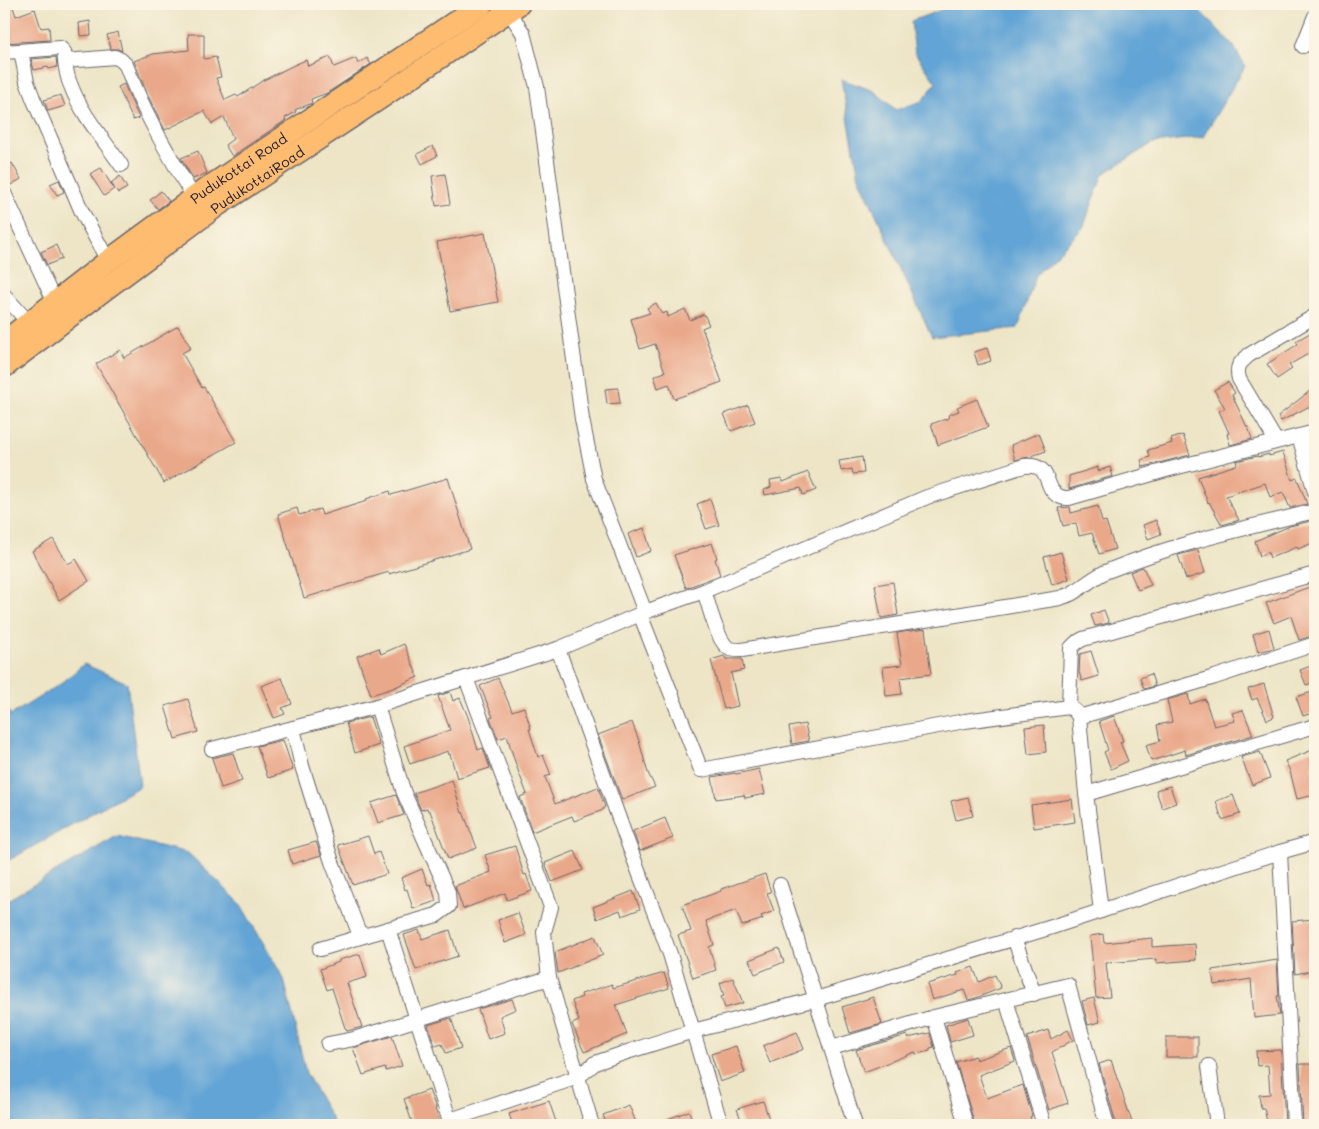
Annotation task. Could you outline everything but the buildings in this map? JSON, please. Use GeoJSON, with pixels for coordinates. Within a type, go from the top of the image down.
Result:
{"type":"FeatureCollection","features":[{"type":"Feature","properties":{"kind":"highway","name":"Pudukottai Road"},"geometry":{"type":"LineString","coordinates":[[4,342],[108,261],[194,198],[482,4]]}},
{"type":"Feature","properties":{"kind":"highway","name":"PudukottaiRoad"},"geometry":{"type":"LineString","coordinates":[[4,367],[218,205],[379,99],[510,6]]}},
{"type":"Feature","properties":{"kind":"street"},"geometry":{"type":"LineString","coordinates":[[510,6],[523,33],[537,87],[582,419],[594,479],[701,770],[965,721],[1074,712],[1215,677],[1315,644]]}},
{"type":"Feature","properties":{"kind":"street"},"geometry":{"type":"LineString","coordinates":[[1303,46],[1315,16]]}},
{"type":"Feature","properties":{"kind":"street"},"geometry":{"type":"LineString","coordinates":[[4,52],[60,48],[64,52],[64,61],[70,86],[86,116],[121,165]]}},
{"type":"Feature","properties":{"kind":"street"},"geometry":{"type":"LineString","coordinates":[[21,51],[25,75],[33,98],[82,212],[108,261]]}},
{"type":"Feature","properties":{"kind":"street"},"geometry":{"type":"LineString","coordinates":[[64,61],[115,57],[126,65],[166,151],[194,198]]}},
{"type":"Feature","properties":{"kind":"street"},"geometry":{"type":"LineString","coordinates":[[4,193],[55,302]]}},
{"type":"Feature","properties":{"kind":"street"},"geometry":{"type":"LineString","coordinates":[[4,294],[28,323]]}},
{"type":"Feature","properties":{"kind":"street"},"geometry":{"type":"LineString","coordinates":[[1276,441],[1239,379],[1237,370],[1240,363],[1249,355],[1315,316]]}},
{"type":"Feature","properties":{"kind":"street"},"geometry":{"type":"LineString","coordinates":[[212,749],[377,706],[558,649],[643,613],[704,591],[927,497],[1024,466],[1034,465],[1042,469],[1053,491],[1060,497],[1069,498],[1166,470],[1315,432]]}},
{"type":"Feature","properties":{"kind":"street"},"geometry":{"type":"LineString","coordinates":[[1299,436],[1315,492]]}},
{"type":"Feature","properties":{"kind":"street"},"geometry":{"type":"LineString","coordinates":[[704,591],[719,636],[725,646],[731,650],[742,650],[1060,598],[1073,593],[1095,576],[1168,549],[1315,511]]}},
{"type":"Feature","properties":{"kind":"street"},"geometry":{"type":"LineString","coordinates":[[1101,911],[1074,712],[1071,648],[1083,639],[1315,574]]}},
{"type":"Feature","properties":{"kind":"street"},"geometry":{"type":"LineString","coordinates":[[558,649],[670,954],[721,1125]]}},
{"type":"Feature","properties":{"kind":"street"},"geometry":{"type":"LineString","coordinates":[[466,678],[551,906],[544,932],[549,978],[592,1125]]}},
{"type":"Feature","properties":{"kind":"street"},"geometry":{"type":"LineString","coordinates":[[320,949],[437,915],[449,906],[448,892],[404,793],[377,706]]}},
{"type":"Feature","properties":{"kind":"street"},"geometry":{"type":"LineString","coordinates":[[1086,794],[1315,726]]}},
{"type":"Feature","properties":{"kind":"street"},"geometry":{"type":"LineString","coordinates":[[293,728],[302,766],[332,862],[359,933],[367,935]]}},
{"type":"Feature","properties":{"kind":"street"},"geometry":{"type":"LineString","coordinates":[[388,929],[450,1123],[578,1077],[595,1063],[693,1031],[816,999],[1101,911],[1315,842]]}},
{"type":"Feature","properties":{"kind":"street"},"geometry":{"type":"LineString","coordinates":[[1280,852],[1294,1125]]}},
{"type":"Feature","properties":{"kind":"street"},"geometry":{"type":"LineString","coordinates":[[780,885],[856,1125]]}},
{"type":"Feature","properties":{"kind":"street"},"geometry":{"type":"LineString","coordinates":[[1014,938],[1034,994]]}},
{"type":"Feature","properties":{"kind":"street"},"geometry":{"type":"LineString","coordinates":[[328,1044],[354,1039],[549,978]]}},
{"type":"Feature","properties":{"kind":"street"},"geometry":{"type":"LineString","coordinates":[[835,1047],[934,1017],[1068,985],[1107,1125]]}},
{"type":"Feature","properties":{"kind":"street"},"geometry":{"type":"LineString","coordinates":[[1006,1000],[1044,1125]]}},
{"type":"Feature","properties":{"kind":"street"},"geometry":{"type":"LineString","coordinates":[[934,1017],[966,1125]]}},
{"type":"Feature","properties":{"kind":"street"},"geometry":{"type":"LineString","coordinates":[[1209,1066],[1217,1125]]}},
{"type":"Feature","properties":{"kind":"water"},"geometry":{"type":"Polygon","coordinates":[[[948,4],[1193,4],[1233,45],[1245,66],[1203,137],[1153,143],[1103,174],[1083,228],[1036,275],[1018,328],[932,337],[859,177],[841,79],[874,91],[896,110],[922,101],[936,83],[915,53],[911,21],[941,10],[948,4]]]}},
{"type":"Feature","properties":{"kind":"water"},"geometry":{"type":"Polygon","coordinates":[[[84,664],[127,683],[140,786],[4,863],[4,705],[11,715],[62,683],[84,664]]]}},
{"type":"Feature","properties":{"kind":"water"},"geometry":{"type":"Polygon","coordinates":[[[117,836],[188,853],[240,903],[284,979],[306,1073],[335,1125],[4,1125],[4,902],[117,836]]]}}]}
